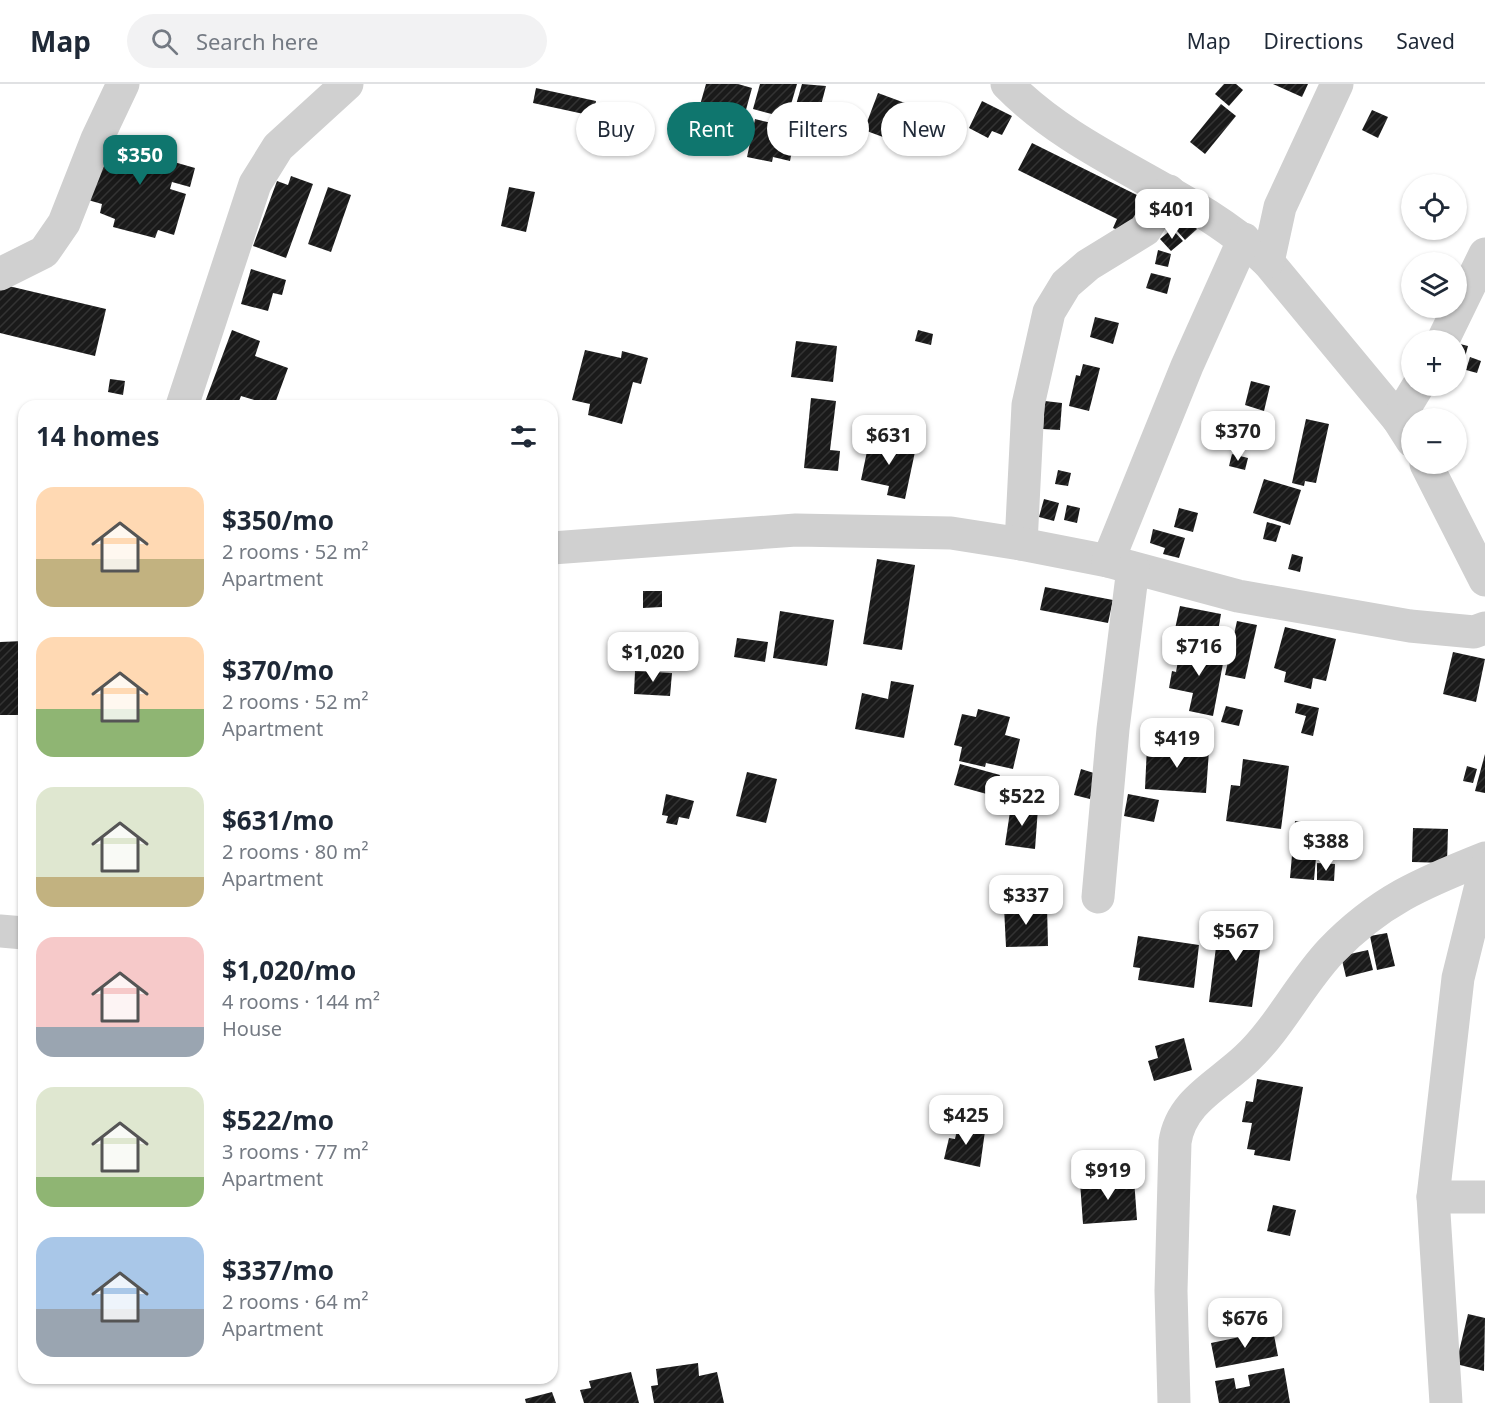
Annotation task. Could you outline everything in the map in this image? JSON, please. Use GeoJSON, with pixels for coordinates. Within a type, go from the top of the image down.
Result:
{"type":"FeatureCollection","features":[{"type":"Feature","properties":{"kind":"street"},"geometry":{"type":"LineString","coordinates":[[0,274],[44,252],[64,223],[97,139],[123,84]]}},
{"type":"Feature","properties":{"kind":"street"},"geometry":{"type":"LineString","coordinates":[[184,400],[255,184],[278,147],[346,84]]}},
{"type":"Feature","properties":{"kind":"street"},"geometry":{"type":"LineString","coordinates":[[1007,84],[1074,138],[1169,191],[1244,239],[1268,262],[1401,425]]}},
{"type":"Feature","properties":{"kind":"street"},"geometry":{"type":"LineString","coordinates":[[1268,262],[1280,207],[1337,84]]}},
{"type":"Feature","properties":{"kind":"street"},"geometry":{"type":"LineString","coordinates":[[1021,543],[1028,405],[1049,312],[1066,284],[1088,265],[1145,230],[1169,191]]}},
{"type":"Feature","properties":{"kind":"street"},"geometry":{"type":"LineString","coordinates":[[1098,897],[1113,729],[1120,565],[1187,366],[1244,239]]}},
{"type":"Feature","properties":{"kind":"street"},"geometry":{"type":"LineString","coordinates":[[1448,330],[1485,254]]}},
{"type":"Feature","properties":{"kind":"street"},"geometry":{"type":"LineString","coordinates":[[1431,474],[1485,580]]}},
{"type":"Feature","properties":{"kind":"street"},"geometry":{"type":"LineString","coordinates":[[558,548],[795,530],[951,533],[1021,543],[1120,565],[1238,596],[1398,624],[1474,632],[1485,628]]}},
{"type":"Feature","properties":{"kind":"street"},"geometry":{"type":"LineString","coordinates":[[1174,1403],[1171,1291],[1175,1142],[1177,1127],[1186,1109],[1248,1057],[1331,952],[1379,908],[1417,886],[1485,858]]}},
{"type":"Feature","properties":{"kind":"street"},"geometry":{"type":"LineString","coordinates":[[1446,1403],[1433,1197],[1471,978],[1485,869]]}},
{"type":"Feature","properties":{"kind":"street"},"geometry":{"type":"LineString","coordinates":[[0,931],[18,932]]}},
{"type":"Feature","properties":{"kind":"street"},"geometry":{"type":"LineString","coordinates":[[1433,1197],[1485,1197]]}},
{"type":"Feature","properties":{"kind":"building"},"geometry":{"type":"Polygon","coordinates":[[[706,84],[738,84],[752,88],[748,102],[701,102],[706,84]]]}},
{"type":"Feature","properties":{"kind":"building"},"geometry":{"type":"Polygon","coordinates":[[[760,84],[797,84],[792,102],[767,102],[767,113],[755,110],[760,84]]]}},
{"type":"Feature","properties":{"kind":"building"},"geometry":{"type":"Polygon","coordinates":[[[802,84],[826,86],[822,102],[797,102],[802,84]]]}},
{"type":"Feature","properties":{"kind":"building"},"geometry":{"type":"Polygon","coordinates":[[[1224,84],[1236,84],[1243,90],[1229,106],[1215,94],[1224,84]]]}},
{"type":"Feature","properties":{"kind":"building"},"geometry":{"type":"Polygon","coordinates":[[[1273,84],[1308,84],[1302,97],[1273,84]]]}},
{"type":"Feature","properties":{"kind":"building"},"geometry":{"type":"Polygon","coordinates":[[[536,88],[596,101],[576,102],[576,112],[533,103],[536,88]]]}},
{"type":"Feature","properties":{"kind":"building"},"geometry":{"type":"Polygon","coordinates":[[[878,93],[902,102],[881,102],[881,136],[869,132],[869,117],[878,93]]]}},
{"type":"Feature","properties":{"kind":"building"},"geometry":{"type":"Polygon","coordinates":[[[982,101],[1012,116],[1002,135],[992,131],[988,138],[969,128],[982,101]]]}},
{"type":"Feature","properties":{"kind":"building"},"geometry":{"type":"Polygon","coordinates":[[[1221,104],[1236,116],[1205,154],[1190,142],[1221,104]]]}},
{"type":"Feature","properties":{"kind":"building"},"geometry":{"type":"Polygon","coordinates":[[[1372,110],[1388,117],[1378,138],[1362,130],[1372,110]]]}},
{"type":"Feature","properties":{"kind":"building"},"geometry":{"type":"Polygon","coordinates":[[[755,119],[767,122],[767,156],[791,156],[790,161],[773,157],[772,162],[747,157],[755,156],[755,119]]]}},
{"type":"Feature","properties":{"kind":"building"},"geometry":{"type":"Polygon","coordinates":[[[106,132],[177,151],[174,162],[195,168],[190,187],[172,182],[170,189],[186,194],[174,235],[158,230],[155,238],[113,227],[115,219],[100,213],[102,204],[88,200],[100,159],[120,164],[122,157],[101,151],[106,132]]]}},
{"type":"Feature","properties":{"kind":"building"},"geometry":{"type":"Polygon","coordinates":[[[1032,143],[1147,200],[1129,235],[1113,228],[1117,219],[1018,170],[1032,143]]]}},
{"type":"Feature","properties":{"kind":"building"},"geometry":{"type":"Polygon","coordinates":[[[291,176],[313,184],[286,258],[253,246],[277,181],[288,185],[291,176]]]}},
{"type":"Feature","properties":{"kind":"building"},"geometry":{"type":"Polygon","coordinates":[[[328,187],[351,195],[331,252],[308,244],[328,187]]]}},
{"type":"Feature","properties":{"kind":"building"},"geometry":{"type":"Polygon","coordinates":[[[509,187],[535,192],[526,232],[501,226],[509,187]]]}},
{"type":"Feature","properties":{"kind":"building"},"geometry":{"type":"Polygon","coordinates":[[[1177,206],[1197,229],[1185,240],[1164,216],[1177,206]]]}},
{"type":"Feature","properties":{"kind":"building"},"geometry":{"type":"Polygon","coordinates":[[[1172,229],[1183,241],[1171,251],[1160,239],[1172,229]]]}},
{"type":"Feature","properties":{"kind":"building"},"geometry":{"type":"Polygon","coordinates":[[[1158,250],[1171,254],[1168,267],[1155,264],[1158,250]]]}},
{"type":"Feature","properties":{"kind":"building"},"geometry":{"type":"Polygon","coordinates":[[[251,269],[286,280],[282,295],[273,293],[268,311],[241,304],[251,269]]]}},
{"type":"Feature","properties":{"kind":"building"},"geometry":{"type":"Polygon","coordinates":[[[1151,273],[1171,278],[1167,294],[1146,288],[1151,273]]]}},
{"type":"Feature","properties":{"kind":"building"},"geometry":{"type":"Polygon","coordinates":[[[0,284],[106,309],[95,356],[0,333],[0,284]]]}},
{"type":"Feature","properties":{"kind":"building"},"geometry":{"type":"Polygon","coordinates":[[[1095,317],[1119,323],[1113,344],[1090,337],[1095,317]]]}},
{"type":"Feature","properties":{"kind":"building"},"geometry":{"type":"Polygon","coordinates":[[[232,330],[260,341],[255,356],[288,368],[276,400],[254,400],[241,396],[239,400],[206,400],[232,330]]]}},
{"type":"Feature","properties":{"kind":"building"},"geometry":{"type":"Polygon","coordinates":[[[918,330],[933,334],[931,345],[915,341],[918,330]]]}},
{"type":"Feature","properties":{"kind":"building"},"geometry":{"type":"Polygon","coordinates":[[[796,341],[837,346],[833,382],[791,377],[796,341]]]}},
{"type":"Feature","properties":{"kind":"building"},"geometry":{"type":"Polygon","coordinates":[[[585,350],[621,358],[622,351],[648,358],[641,384],[633,382],[622,424],[588,415],[590,404],[572,400],[585,350]]]}},
{"type":"Feature","properties":{"kind":"building"},"geometry":{"type":"Polygon","coordinates":[[[1470,357],[1481,361],[1477,373],[1467,370],[1470,357]]]}},
{"type":"Feature","properties":{"kind":"building"},"geometry":{"type":"Polygon","coordinates":[[[1083,364],[1100,368],[1089,411],[1069,406],[1076,375],[1080,376],[1083,364]]]}},
{"type":"Feature","properties":{"kind":"building"},"geometry":{"type":"Polygon","coordinates":[[[110,379],[125,381],[123,395],[108,392],[110,379]]]}},
{"type":"Feature","properties":{"kind":"building"},"geometry":{"type":"Polygon","coordinates":[[[1251,381],[1270,386],[1264,411],[1245,405],[1251,381]]]}},
{"type":"Feature","properties":{"kind":"building"},"geometry":{"type":"Polygon","coordinates":[[[811,398],[836,401],[830,450],[840,451],[838,471],[804,468],[811,398]]]}},
{"type":"Feature","properties":{"kind":"building"},"geometry":{"type":"Polygon","coordinates":[[[1045,401],[1062,403],[1060,430],[1043,429],[1045,401]]]}},
{"type":"Feature","properties":{"kind":"building"},"geometry":{"type":"Polygon","coordinates":[[[1306,419],[1329,424],[1316,483],[1305,481],[1304,486],[1292,483],[1306,419]]]}},
{"type":"Feature","properties":{"kind":"building"},"geometry":{"type":"Polygon","coordinates":[[[870,437],[916,447],[905,499],[887,495],[889,486],[861,480],[870,437]]]}},
{"type":"Feature","properties":{"kind":"building"},"geometry":{"type":"Polygon","coordinates":[[[1232,454],[1248,458],[1245,470],[1229,466],[1232,454]]]}},
{"type":"Feature","properties":{"kind":"building"},"geometry":{"type":"Polygon","coordinates":[[[1058,470],[1071,473],[1068,486],[1055,484],[1058,470]]]}},
{"type":"Feature","properties":{"kind":"building"},"geometry":{"type":"Polygon","coordinates":[[[1264,479],[1301,490],[1290,525],[1253,513],[1264,479]]]}},
{"type":"Feature","properties":{"kind":"building"},"geometry":{"type":"Polygon","coordinates":[[[1044,499],[1059,503],[1054,521],[1039,517],[1044,499]]]}},
{"type":"Feature","properties":{"kind":"building"},"geometry":{"type":"Polygon","coordinates":[[[1067,505],[1080,508],[1077,523],[1064,520],[1067,505]]]}},
{"type":"Feature","properties":{"kind":"building"},"geometry":{"type":"Polygon","coordinates":[[[1179,508],[1198,513],[1193,532],[1174,527],[1179,508]]]}},
{"type":"Feature","properties":{"kind":"building"},"geometry":{"type":"Polygon","coordinates":[[[1267,522],[1281,526],[1276,542],[1263,539],[1267,522]]]}},
{"type":"Feature","properties":{"kind":"building"},"geometry":{"type":"Polygon","coordinates":[[[1153,529],[1185,538],[1179,558],[1163,554],[1165,548],[1150,543],[1153,529]]]}},
{"type":"Feature","properties":{"kind":"building"},"geometry":{"type":"Polygon","coordinates":[[[1292,554],[1303,557],[1300,572],[1288,569],[1292,554]]]}},
{"type":"Feature","properties":{"kind":"building"},"geometry":{"type":"Polygon","coordinates":[[[877,559],[915,565],[902,650],[863,644],[877,559]]]}},
{"type":"Feature","properties":{"kind":"building"},"geometry":{"type":"Polygon","coordinates":[[[1045,587],[1113,600],[1108,623],[1040,610],[1045,587]]]}},
{"type":"Feature","properties":{"kind":"building"},"geometry":{"type":"Polygon","coordinates":[[[643,591],[662,591],[662,607],[643,608],[643,591]]]}},
{"type":"Feature","properties":{"kind":"building"},"geometry":{"type":"Polygon","coordinates":[[[1180,606],[1221,614],[1217,637],[1175,629],[1180,606]]]}},
{"type":"Feature","properties":{"kind":"building"},"geometry":{"type":"Polygon","coordinates":[[[780,611],[834,620],[827,666],[773,658],[780,611]]]}},
{"type":"Feature","properties":{"kind":"building"},"geometry":{"type":"Polygon","coordinates":[[[1237,621],[1257,625],[1245,679],[1225,675],[1237,621]]]}},
{"type":"Feature","properties":{"kind":"building"},"geometry":{"type":"Polygon","coordinates":[[[1285,627],[1336,639],[1326,681],[1313,678],[1311,689],[1284,682],[1286,672],[1274,668],[1285,627]]]}},
{"type":"Feature","properties":{"kind":"building"},"geometry":{"type":"Polygon","coordinates":[[[737,638],[768,642],[765,662],[734,657],[737,638]]]}},
{"type":"Feature","properties":{"kind":"building"},"geometry":{"type":"Polygon","coordinates":[[[18,641],[18,715],[0,715],[0,642],[18,641]]]}},
{"type":"Feature","properties":{"kind":"building"},"geometry":{"type":"Polygon","coordinates":[[[1181,644],[1225,653],[1213,716],[1189,711],[1193,693],[1169,688],[1172,671],[1176,672],[1181,644]]]}},
{"type":"Feature","properties":{"kind":"building"},"geometry":{"type":"Polygon","coordinates":[[[1453,652],[1485,659],[1476,702],[1443,694],[1453,652]]]}},
{"type":"Feature","properties":{"kind":"building"},"geometry":{"type":"Polygon","coordinates":[[[635,671],[672,673],[670,696],[634,694],[635,671]]]}},
{"type":"Feature","properties":{"kind":"building"},"geometry":{"type":"Polygon","coordinates":[[[891,681],[914,685],[904,738],[855,729],[862,693],[888,699],[891,681]]]}},
{"type":"Feature","properties":{"kind":"building"},"geometry":{"type":"Polygon","coordinates":[[[1297,703],[1319,708],[1313,736],[1301,733],[1306,716],[1295,713],[1297,703]]]}},
{"type":"Feature","properties":{"kind":"building"},"geometry":{"type":"Polygon","coordinates":[[[1226,706],[1243,710],[1239,726],[1221,722],[1226,706]]]}},
{"type":"Feature","properties":{"kind":"building"},"geometry":{"type":"Polygon","coordinates":[[[978,709],[1010,717],[1005,735],[1020,739],[1013,769],[986,763],[985,767],[959,761],[962,747],[954,745],[962,714],[976,717],[978,709]]]}},
{"type":"Feature","properties":{"kind":"building"},"geometry":{"type":"Polygon","coordinates":[[[1147,746],[1209,750],[1206,793],[1145,789],[1147,746]]]}},
{"type":"Feature","properties":{"kind":"building"},"geometry":{"type":"Polygon","coordinates":[[[1485,754],[1485,793],[1475,791],[1485,754]]]}},
{"type":"Feature","properties":{"kind":"building"},"geometry":{"type":"Polygon","coordinates":[[[1243,759],[1289,766],[1281,829],[1226,821],[1231,785],[1240,786],[1243,759]]]}},
{"type":"Feature","properties":{"kind":"building"},"geometry":{"type":"Polygon","coordinates":[[[960,764],[1000,775],[994,796],[954,785],[960,764]]]}},
{"type":"Feature","properties":{"kind":"building"},"geometry":{"type":"Polygon","coordinates":[[[1467,766],[1477,769],[1473,783],[1463,781],[1467,766]]]}},
{"type":"Feature","properties":{"kind":"building"},"geometry":{"type":"Polygon","coordinates":[[[1081,769],[1097,774],[1090,799],[1074,795],[1081,769]]]}},
{"type":"Feature","properties":{"kind":"building"},"geometry":{"type":"Polygon","coordinates":[[[747,772],[777,779],[766,823],[736,816],[747,772]]]}},
{"type":"Feature","properties":{"kind":"building"},"geometry":{"type":"Polygon","coordinates":[[[666,794],[694,801],[689,819],[679,817],[677,825],[666,823],[668,816],[662,815],[666,794]]]}},
{"type":"Feature","properties":{"kind":"building"},"geometry":{"type":"Polygon","coordinates":[[[1128,794],[1159,800],[1154,822],[1124,816],[1128,794]]]}},
{"type":"Feature","properties":{"kind":"building"},"geometry":{"type":"Polygon","coordinates":[[[1011,805],[1038,808],[1035,849],[1005,845],[1011,805]]]}},
{"type":"Feature","properties":{"kind":"building"},"geometry":{"type":"Polygon","coordinates":[[[1295,821],[1319,823],[1314,880],[1290,878],[1295,821]]]}},
{"type":"Feature","properties":{"kind":"building"},"geometry":{"type":"Polygon","coordinates":[[[1413,828],[1448,829],[1447,863],[1412,862],[1413,828]]]}},
{"type":"Feature","properties":{"kind":"building"},"geometry":{"type":"Polygon","coordinates":[[[1317,863],[1335,864],[1334,881],[1317,880],[1317,863]]]}},
{"type":"Feature","properties":{"kind":"building"},"geometry":{"type":"Polygon","coordinates":[[[1047,906],[1048,946],[1006,947],[1004,907],[1047,906]]]}},
{"type":"Feature","properties":{"kind":"building"},"geometry":{"type":"Polygon","coordinates":[[[1220,916],[1264,922],[1252,1007],[1209,1002],[1220,916]]]}},
{"type":"Feature","properties":{"kind":"building"},"geometry":{"type":"Polygon","coordinates":[[[1387,933],[1395,966],[1377,970],[1370,936],[1387,933]]]}},
{"type":"Feature","properties":{"kind":"building"},"geometry":{"type":"Polygon","coordinates":[[[1138,936],[1199,945],[1194,988],[1138,980],[1140,968],[1133,967],[1138,936]]]}},
{"type":"Feature","properties":{"kind":"building"},"geometry":{"type":"Polygon","coordinates":[[[1368,950],[1373,970],[1346,977],[1341,956],[1368,950]]]}},
{"type":"Feature","properties":{"kind":"building"},"geometry":{"type":"Polygon","coordinates":[[[1184,1038],[1192,1070],[1154,1081],[1148,1061],[1158,1058],[1155,1046],[1184,1038]]]}},
{"type":"Feature","properties":{"kind":"building"},"geometry":{"type":"Polygon","coordinates":[[[1257,1079],[1303,1087],[1290,1161],[1254,1155],[1255,1150],[1247,1149],[1252,1123],[1242,1122],[1246,1101],[1253,1102],[1257,1079]]]}},
{"type":"Feature","properties":{"kind":"building"},"geometry":{"type":"Polygon","coordinates":[[[958,1125],[985,1131],[980,1167],[944,1159],[949,1138],[955,1139],[958,1125]]]}},
{"type":"Feature","properties":{"kind":"building"},"geometry":{"type":"Polygon","coordinates":[[[1134,1179],[1137,1220],[1083,1224],[1080,1182],[1134,1179]]]}},
{"type":"Feature","properties":{"kind":"building"},"geometry":{"type":"Polygon","coordinates":[[[1273,1205],[1296,1210],[1290,1236],[1267,1231],[1273,1205]]]}},
{"type":"Feature","properties":{"kind":"building"},"geometry":{"type":"Polygon","coordinates":[[[1468,1314],[1485,1318],[1484,1371],[1456,1364],[1468,1314]]]}},
{"type":"Feature","properties":{"kind":"building"},"geometry":{"type":"Polygon","coordinates":[[[1273,1330],[1278,1356],[1216,1368],[1211,1343],[1273,1330]]]}},
{"type":"Feature","properties":{"kind":"building"},"geometry":{"type":"Polygon","coordinates":[[[698,1363],[699,1376],[717,1372],[724,1403],[654,1403],[651,1386],[658,1385],[656,1369],[698,1363]]]}},
{"type":"Feature","properties":{"kind":"building"},"geometry":{"type":"Polygon","coordinates":[[[1284,1368],[1290,1403],[1219,1403],[1215,1381],[1234,1378],[1236,1389],[1250,1386],[1248,1375],[1284,1368]]]}},
{"type":"Feature","properties":{"kind":"building"},"geometry":{"type":"Polygon","coordinates":[[[631,1372],[639,1403],[584,1403],[580,1390],[591,1388],[589,1381],[631,1372]]]}},
{"type":"Feature","properties":{"kind":"building"},"geometry":{"type":"Polygon","coordinates":[[[552,1392],[556,1403],[526,1403],[525,1399],[552,1392]]]}}]}
